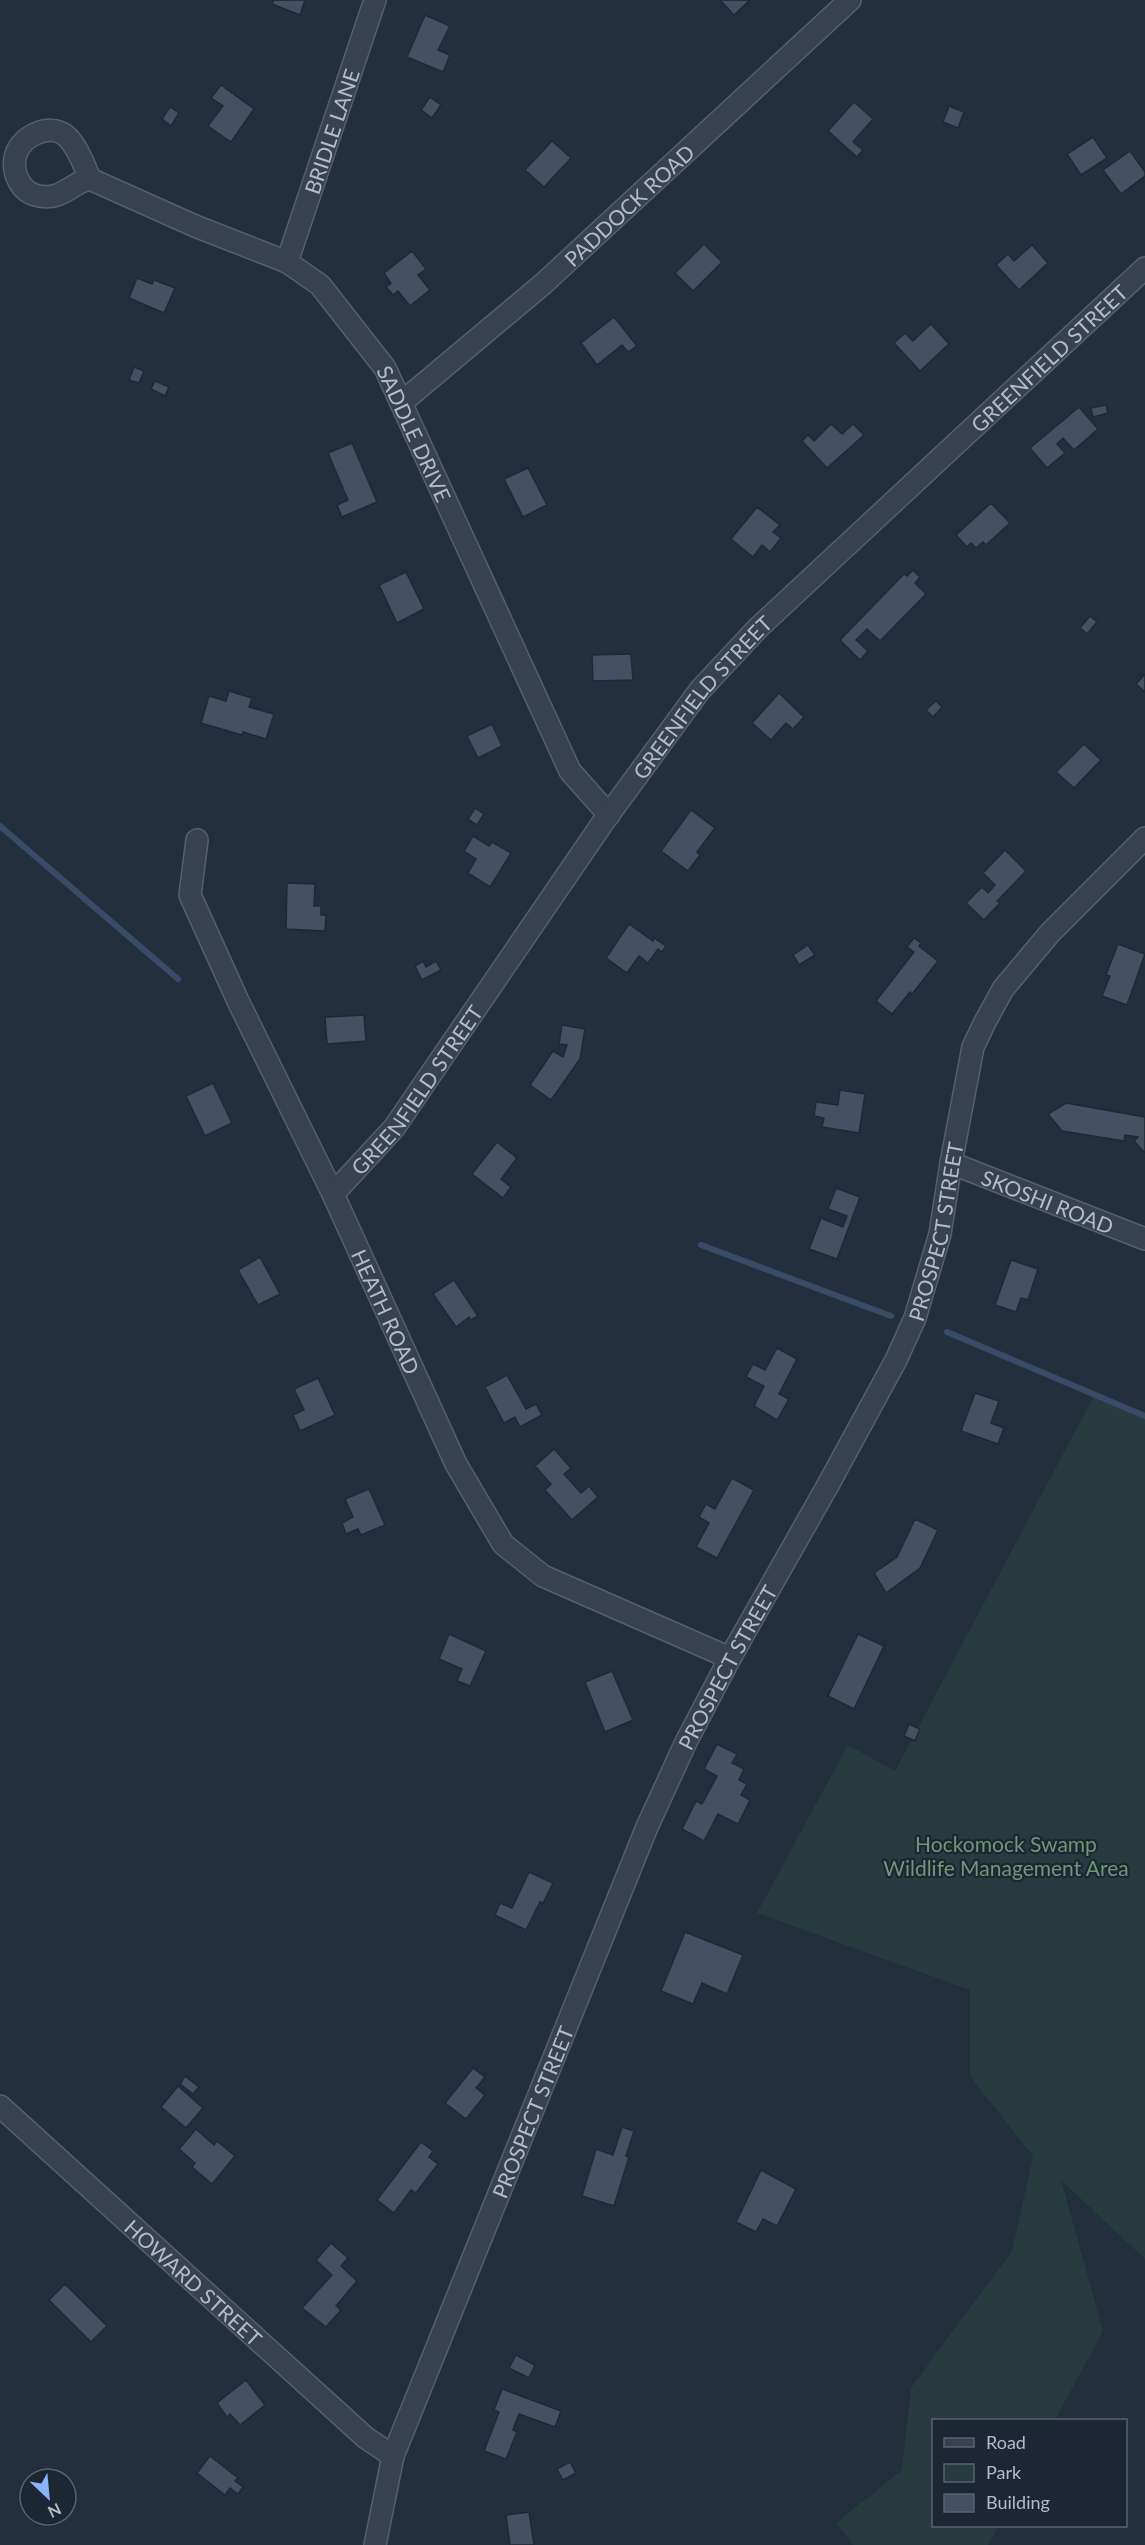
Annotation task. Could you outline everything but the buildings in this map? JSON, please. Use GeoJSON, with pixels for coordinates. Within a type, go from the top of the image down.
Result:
{"type":"FeatureCollection","features":[{"type":"Feature","properties":{"kind":"street","name":"BRIDLE LANE"},"geometry":{"type":"LineString","coordinates":[[286,262],[375,0]]}},
{"type":"Feature","properties":{"kind":"street","name":"PADDOCK ROAD"},"geometry":{"type":"LineString","coordinates":[[401,403],[543,284],[850,0]]}},
{"type":"Feature","properties":{"kind":"street","name":"SADDLE DRIVE"},"geometry":{"type":"LineString","coordinates":[[90,179],[195,226],[286,262],[320,285],[385,368],[570,771],[609,814]]}},
{"type":"Feature","properties":{"kind":"street","name":"GREENFIELD STREET"},"geometry":{"type":"LineString","coordinates":[[333,1194],[394,1128],[609,814],[700,690],[758,628],[1145,268]]}},
{"type":"Feature","properties":{"kind":"street","name":"PROSPECT STREET"},"geometry":{"type":"LineString","coordinates":[[375,2545],[393,2456],[647,1827],[686,1742],[730,1658],[896,1360],[915,1317],[929,1278],[940,1234],[974,1047],[1003,989],[1050,933],[1145,838]]}},
{"type":"Feature","properties":{"kind":"street","name":"HEATH ROAD"},"geometry":{"type":"LineString","coordinates":[[197,840],[190,895],[238,1001],[333,1194],[456,1464],[503,1544],[543,1576],[730,1658]]}},
{"type":"Feature","properties":{"kind":"street","name":"SKOSHI ROAD"},"geometry":{"type":"LineString","coordinates":[[951,1164],[1145,1239]]}},
{"type":"Feature","properties":{"kind":"street","name":"HOWARD STREET"},"geometry":{"type":"LineString","coordinates":[[0,2106],[366,2438],[393,2456]]}},
{"type":"Feature","properties":{"kind":"green space","name":"Hockomock Swamp Wildlife Management Area"},"geometry":{"type":"Polygon","coordinates":[[[1096,1392],[1145,1414],[1145,2259],[1061,2180],[1103,2331],[1056,2419],[932,2419],[932,2527],[998,2527],[988,2545],[853,2545],[836,2523],[902,2470],[911,2388],[1012,2251],[1033,2156],[970,2076],[970,1990],[757,1913],[848,1745],[895,1771],[1096,1392]]]}},
{"type":"Feature","properties":{"kind":"waterway"},"geometry":{"type":"LineString","coordinates":[[0,826],[178,979]]}},
{"type":"Feature","properties":{"kind":"waterway"},"geometry":{"type":"LineString","coordinates":[[701,1245],[891,1316]]}},
{"type":"Feature","properties":{"kind":"waterway"},"geometry":{"type":"LineString","coordinates":[[947,1332],[1145,1416]]}}]}
